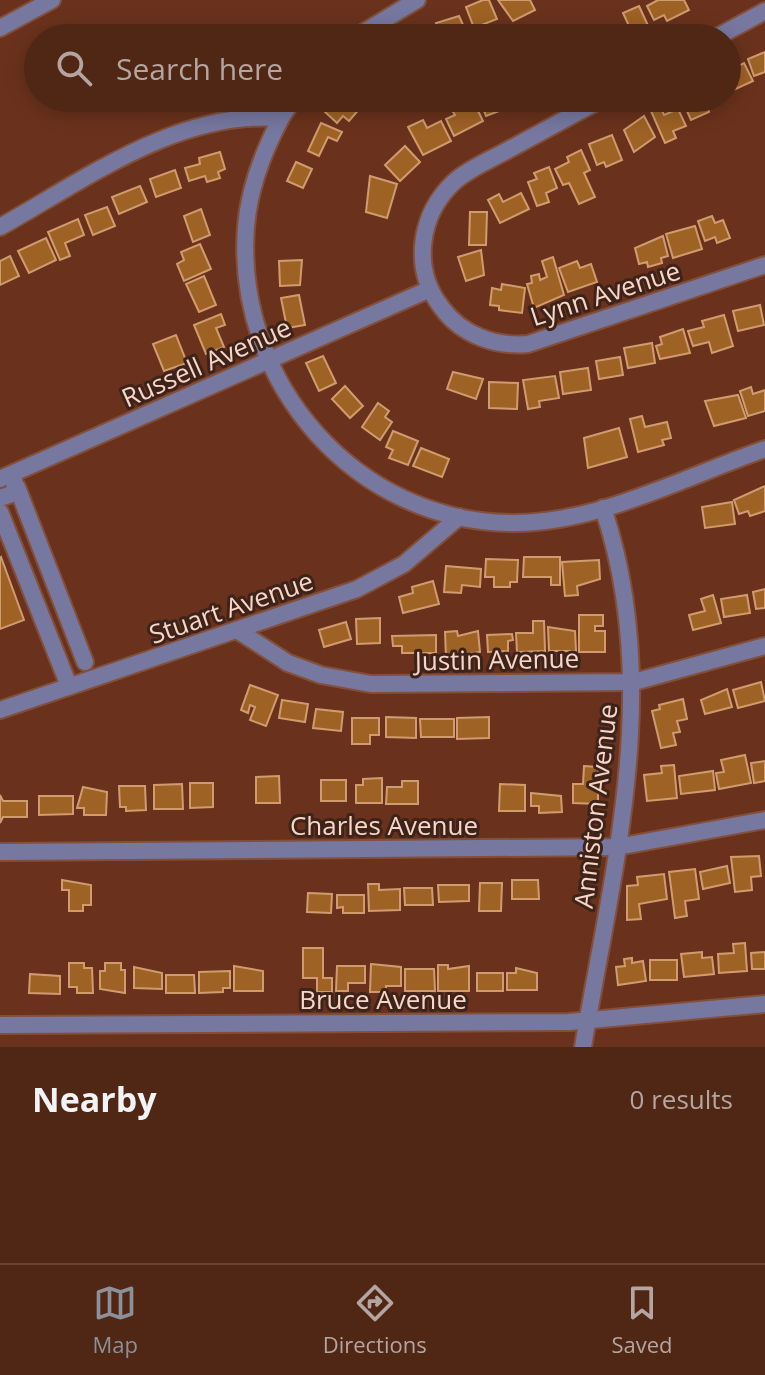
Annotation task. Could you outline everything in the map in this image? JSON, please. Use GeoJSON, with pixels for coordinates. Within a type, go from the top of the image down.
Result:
{"type":"FeatureCollection","features":[{"type":"Feature","properties":{"kind":"street"},"geometry":{"type":"LineString","coordinates":[[0,28],[52,0]]}},
{"type":"Feature","properties":{"kind":"street"},"geometry":{"type":"LineString","coordinates":[[377,24],[417,0]]}},
{"type":"Feature","properties":{"kind":"street"},"geometry":{"type":"LineString","coordinates":[[741,24],[765,11]]}},
{"type":"Feature","properties":{"kind":"street"},"geometry":{"type":"LineString","coordinates":[[285,112],[255,178],[246,227],[248,295],[268,361],[301,418],[348,465],[406,500],[459,517],[531,522],[565,518],[603,508],[765,449]]}},
{"type":"Feature","properties":{"kind":"street"},"geometry":{"type":"LineString","coordinates":[[430,289],[422,254],[424,234],[434,206],[453,183],[579,112]]}},
{"type":"Feature","properties":{"kind":"street"},"geometry":{"type":"LineString","coordinates":[[0,227],[180,132],[231,118],[281,118]]}},
{"type":"Feature","properties":{"kind":"street","name":"Lynn Avenue"},"geometry":{"type":"LineString","coordinates":[[430,289],[442,309],[462,328],[489,340],[518,344],[544,340],[765,265]]}},
{"type":"Feature","properties":{"kind":"street","name":"Russell Avenue"},"geometry":{"type":"LineString","coordinates":[[0,498],[13,494],[9,480],[430,289]]}},
{"type":"Feature","properties":{"kind":"street"},"geometry":{"type":"LineString","coordinates":[[9,480],[94,678]]}},
{"type":"Feature","properties":{"kind":"street","name":"Anniston Avenue"},"geometry":{"type":"LineString","coordinates":[[583,1047],[630,766],[634,682],[628,609],[603,508]]}},
{"type":"Feature","properties":{"kind":"street"},"geometry":{"type":"LineString","coordinates":[[0,512],[69,686]]}},
{"type":"Feature","properties":{"kind":"street","name":"Stuart Avenue"},"geometry":{"type":"LineString","coordinates":[[0,710],[341,595],[389,573],[422,551],[459,517]]}},
{"type":"Feature","properties":{"kind":"street","name":"Justin Avenue"},"geometry":{"type":"LineString","coordinates":[[237,630],[264,650],[305,670],[371,684],[634,682],[765,646]]}},
{"type":"Feature","properties":{"kind":"street"},"geometry":{"type":"LineString","coordinates":[[63,670],[85,662]]}},
{"type":"Feature","properties":{"kind":"street","name":"Charles Avenue"},"geometry":{"type":"LineString","coordinates":[[0,852],[617,847],[765,820]]}},
{"type":"Feature","properties":{"kind":"street","name":"Bruce Avenue"},"geometry":{"type":"LineString","coordinates":[[0,1025],[587,1021],[765,1004]]}},
{"type":"Feature","properties":{"kind":"building"},"geometry":{"type":"Polygon","coordinates":[[[489,0],[497,19],[472,24],[466,7],[489,0]]]}},
{"type":"Feature","properties":{"kind":"building"},"geometry":{"type":"Polygon","coordinates":[[[498,0],[530,0],[535,10],[513,21],[498,0]]]}},
{"type":"Feature","properties":{"kind":"building"},"geometry":{"type":"Polygon","coordinates":[[[658,0],[684,0],[689,10],[667,21],[664,15],[654,20],[647,6],[658,0]]]}},
{"type":"Feature","properties":{"kind":"building"},"geometry":{"type":"Polygon","coordinates":[[[639,6],[647,24],[628,24],[623,13],[639,6]]]}},
{"type":"Feature","properties":{"kind":"building"},"geometry":{"type":"Polygon","coordinates":[[[459,16],[463,24],[436,24],[459,16]]]}},
{"type":"Feature","properties":{"kind":"building"},"geometry":{"type":"Polygon","coordinates":[[[765,52],[765,72],[754,76],[748,59],[765,52]]]}},
{"type":"Feature","properties":{"kind":"building"},"geometry":{"type":"Polygon","coordinates":[[[744,63],[753,81],[741,87],[741,65],[744,63]]]}},
{"type":"Feature","properties":{"kind":"building"},"geometry":{"type":"Polygon","coordinates":[[[325,112],[357,112],[349,121],[343,116],[337,123],[325,112]]]}},
{"type":"Feature","properties":{"kind":"building"},"geometry":{"type":"Polygon","coordinates":[[[453,112],[479,112],[483,121],[454,136],[446,119],[455,115],[453,112]]]}},
{"type":"Feature","properties":{"kind":"building"},"geometry":{"type":"Polygon","coordinates":[[[651,112],[663,112],[664,115],[679,112],[686,126],[673,131],[676,138],[665,143],[651,112]]]}},
{"type":"Feature","properties":{"kind":"building"},"geometry":{"type":"Polygon","coordinates":[[[687,112],[709,112],[691,120],[687,112]]]}},
{"type":"Feature","properties":{"kind":"building"},"geometry":{"type":"Polygon","coordinates":[[[644,116],[655,137],[634,152],[624,130],[644,116]]]}},
{"type":"Feature","properties":{"kind":"building"},"geometry":{"type":"Polygon","coordinates":[[[423,120],[427,128],[441,121],[451,141],[423,155],[408,127],[423,120]]]}},
{"type":"Feature","properties":{"kind":"building"},"geometry":{"type":"Polygon","coordinates":[[[321,123],[342,132],[337,141],[328,137],[319,156],[308,151],[321,123]]]}},
{"type":"Feature","properties":{"kind":"building"},"geometry":{"type":"Polygon","coordinates":[[[612,135],[622,160],[606,167],[604,162],[597,165],[589,144],[612,135]]]}},
{"type":"Feature","properties":{"kind":"building"},"geometry":{"type":"Polygon","coordinates":[[[405,146],[420,162],[400,181],[385,165],[405,146]]]}},
{"type":"Feature","properties":{"kind":"building"},"geometry":{"type":"Polygon","coordinates":[[[581,150],[590,170],[584,173],[595,197],[579,204],[569,183],[563,185],[555,169],[569,162],[567,157],[581,150]]]}},
{"type":"Feature","properties":{"kind":"building"},"geometry":{"type":"Polygon","coordinates":[[[220,152],[225,169],[218,172],[220,178],[207,182],[205,176],[189,181],[185,168],[200,164],[199,158],[220,152]]]}},
{"type":"Feature","properties":{"kind":"building"},"geometry":{"type":"Polygon","coordinates":[[[296,162],[312,169],[303,188],[287,181],[296,162]]]}},
{"type":"Feature","properties":{"kind":"building"},"geometry":{"type":"Polygon","coordinates":[[[549,167],[557,188],[546,193],[549,202],[537,206],[528,182],[537,179],[534,173],[549,167]]]}},
{"type":"Feature","properties":{"kind":"building"},"geometry":{"type":"Polygon","coordinates":[[[175,170],[181,188],[156,197],[150,179],[175,170]]]}},
{"type":"Feature","properties":{"kind":"building"},"geometry":{"type":"Polygon","coordinates":[[[370,176],[397,184],[387,218],[366,212],[370,176]]]}},
{"type":"Feature","properties":{"kind":"building"},"geometry":{"type":"Polygon","coordinates":[[[140,186],[147,202],[119,214],[112,197],[140,186]]]}},
{"type":"Feature","properties":{"kind":"building"},"geometry":{"type":"Polygon","coordinates":[[[521,193],[529,209],[500,223],[488,200],[499,194],[503,202],[521,193]]]}},
{"type":"Feature","properties":{"kind":"building"},"geometry":{"type":"Polygon","coordinates":[[[107,207],[115,226],[93,235],[85,215],[107,207]]]}},
{"type":"Feature","properties":{"kind":"building"},"geometry":{"type":"Polygon","coordinates":[[[201,209],[210,235],[193,242],[184,216],[201,209]]]}},
{"type":"Feature","properties":{"kind":"building"},"geometry":{"type":"Polygon","coordinates":[[[470,212],[487,212],[486,245],[469,245],[470,212]]]}},
{"type":"Feature","properties":{"kind":"building"},"geometry":{"type":"Polygon","coordinates":[[[712,216],[715,223],[723,220],[730,238],[717,243],[715,237],[705,241],[698,221],[712,216]]]}},
{"type":"Feature","properties":{"kind":"building"},"geometry":{"type":"Polygon","coordinates":[[[78,219],[84,235],[65,243],[70,256],[60,260],[48,232],[78,219]]]}},
{"type":"Feature","properties":{"kind":"building"},"geometry":{"type":"Polygon","coordinates":[[[695,226],[702,249],[673,258],[666,234],[695,226]]]}},
{"type":"Feature","properties":{"kind":"building"},"geometry":{"type":"Polygon","coordinates":[[[663,236],[668,256],[661,258],[662,263],[648,267],[647,262],[639,264],[635,248],[663,236]]]}},
{"type":"Feature","properties":{"kind":"building"},"geometry":{"type":"Polygon","coordinates":[[[46,238],[56,260],[29,273],[18,251],[46,238]]]}},
{"type":"Feature","properties":{"kind":"building"},"geometry":{"type":"Polygon","coordinates":[[[200,244],[211,269],[184,281],[177,264],[184,260],[181,252],[200,244]]]}},
{"type":"Feature","properties":{"kind":"building"},"geometry":{"type":"Polygon","coordinates":[[[481,250],[484,275],[466,281],[458,257],[481,250]]]}},
{"type":"Feature","properties":{"kind":"building"},"geometry":{"type":"Polygon","coordinates":[[[10,256],[19,276],[0,285],[0,261],[10,256]]]}},
{"type":"Feature","properties":{"kind":"building"},"geometry":{"type":"Polygon","coordinates":[[[553,257],[564,295],[534,308],[527,284],[532,283],[531,276],[539,274],[540,280],[547,277],[542,261],[553,257]]]}},
{"type":"Feature","properties":{"kind":"building"},"geometry":{"type":"Polygon","coordinates":[[[302,260],[300,285],[280,286],[279,261],[302,260]]]}},
{"type":"Feature","properties":{"kind":"building"},"geometry":{"type":"Polygon","coordinates":[[[577,261],[580,268],[591,264],[597,282],[568,292],[559,268],[577,261]]]}},
{"type":"Feature","properties":{"kind":"building"},"geometry":{"type":"Polygon","coordinates":[[[204,276],[216,305],[199,312],[186,284],[204,276]]]}},
{"type":"Feature","properties":{"kind":"building"},"geometry":{"type":"Polygon","coordinates":[[[502,284],[525,288],[522,313],[499,310],[499,306],[490,305],[492,288],[501,290],[502,284]]]}},
{"type":"Feature","properties":{"kind":"building"},"geometry":{"type":"Polygon","coordinates":[[[299,295],[305,325],[287,328],[281,298],[299,295]]]}},
{"type":"Feature","properties":{"kind":"building"},"geometry":{"type":"Polygon","coordinates":[[[760,305],[764,325],[738,331],[733,311],[760,305]]]}},
{"type":"Feature","properties":{"kind":"building"},"geometry":{"type":"Polygon","coordinates":[[[221,314],[225,325],[216,328],[224,347],[206,354],[194,325],[221,314]]]}},
{"type":"Feature","properties":{"kind":"building"},"geometry":{"type":"Polygon","coordinates":[[[724,315],[733,346],[712,353],[709,342],[693,346],[688,331],[704,327],[702,321],[724,315]]]}},
{"type":"Feature","properties":{"kind":"building"},"geometry":{"type":"Polygon","coordinates":[[[683,329],[690,353],[660,359],[656,346],[662,344],[660,337],[683,329]]]}},
{"type":"Feature","properties":{"kind":"building"},"geometry":{"type":"Polygon","coordinates":[[[176,335],[187,363],[164,371],[153,344],[176,335]]]}},
{"type":"Feature","properties":{"kind":"building"},"geometry":{"type":"Polygon","coordinates":[[[652,343],[655,363],[628,368],[624,348],[652,343]]]}},
{"type":"Feature","properties":{"kind":"building"},"geometry":{"type":"Polygon","coordinates":[[[323,356],[336,383],[319,391],[306,363],[323,356]]]}},
{"type":"Feature","properties":{"kind":"building"},"geometry":{"type":"Polygon","coordinates":[[[620,357],[623,375],[599,379],[596,361],[620,357]]]}},
{"type":"Feature","properties":{"kind":"building"},"geometry":{"type":"Polygon","coordinates":[[[588,368],[591,390],[563,394],[560,372],[588,368]]]}},
{"type":"Feature","properties":{"kind":"building"},"geometry":{"type":"Polygon","coordinates":[[[453,372],[483,379],[476,399],[447,389],[453,372]]]}},
{"type":"Feature","properties":{"kind":"building"},"geometry":{"type":"Polygon","coordinates":[[[555,376],[559,398],[539,401],[540,407],[528,409],[523,380],[555,376]]]}},
{"type":"Feature","properties":{"kind":"building"},"geometry":{"type":"Polygon","coordinates":[[[489,382],[518,383],[517,409],[489,408],[489,382]]]}},
{"type":"Feature","properties":{"kind":"building"},"geometry":{"type":"Polygon","coordinates":[[[345,386],[363,406],[350,418],[332,399],[345,386]]]}},
{"type":"Feature","properties":{"kind":"building"},"geometry":{"type":"Polygon","coordinates":[[[751,387],[753,394],[765,390],[765,411],[748,416],[740,391],[751,387]]]}},
{"type":"Feature","properties":{"kind":"building"},"geometry":{"type":"Polygon","coordinates":[[[738,395],[746,418],[714,426],[705,401],[738,395]]]}},
{"type":"Feature","properties":{"kind":"building"},"geometry":{"type":"Polygon","coordinates":[[[378,403],[389,411],[385,417],[392,422],[380,440],[362,427],[378,403]]]}},
{"type":"Feature","properties":{"kind":"building"},"geometry":{"type":"Polygon","coordinates":[[[642,416],[645,427],[667,422],[671,438],[662,440],[664,445],[638,452],[630,419],[642,416]]]}},
{"type":"Feature","properties":{"kind":"building"},"geometry":{"type":"Polygon","coordinates":[[[619,428],[627,457],[588,468],[584,438],[619,428]]]}},
{"type":"Feature","properties":{"kind":"building"},"geometry":{"type":"Polygon","coordinates":[[[393,431],[418,441],[408,465],[389,458],[393,450],[386,447],[393,431]]]}},
{"type":"Feature","properties":{"kind":"building"},"geometry":{"type":"Polygon","coordinates":[[[421,448],[449,459],[442,477],[413,466],[421,448]]]}},
{"type":"Feature","properties":{"kind":"building"},"geometry":{"type":"Polygon","coordinates":[[[765,486],[765,511],[750,516],[748,511],[739,514],[734,500],[765,486]]]}},
{"type":"Feature","properties":{"kind":"building"},"geometry":{"type":"Polygon","coordinates":[[[732,502],[735,524],[705,528],[702,507],[732,502]]]}},
{"type":"Feature","properties":{"kind":"building"},"geometry":{"type":"Polygon","coordinates":[[[524,557],[560,557],[560,585],[551,585],[551,577],[523,577],[524,557]]]}},
{"type":"Feature","properties":{"kind":"building"},"geometry":{"type":"Polygon","coordinates":[[[0,558],[24,620],[0,629],[0,558]]]}},
{"type":"Feature","properties":{"kind":"building"},"geometry":{"type":"Polygon","coordinates":[[[486,559],[518,560],[517,582],[510,582],[510,587],[494,587],[494,577],[485,577],[486,559]]]}},
{"type":"Feature","properties":{"kind":"building"},"geometry":{"type":"Polygon","coordinates":[[[599,560],[600,579],[577,586],[578,595],[565,596],[562,562],[599,560]]]}},
{"type":"Feature","properties":{"kind":"building"},"geometry":{"type":"Polygon","coordinates":[[[446,566],[481,569],[480,587],[462,585],[461,593],[444,592],[446,566]]]}},
{"type":"Feature","properties":{"kind":"building"},"geometry":{"type":"Polygon","coordinates":[[[433,581],[439,604],[403,613],[399,597],[413,593],[412,587],[433,581]]]}},
{"type":"Feature","properties":{"kind":"building"},"geometry":{"type":"Polygon","coordinates":[[[765,589],[765,608],[756,609],[753,592],[765,589]]]}},
{"type":"Feature","properties":{"kind":"building"},"geometry":{"type":"Polygon","coordinates":[[[713,595],[721,623],[693,630],[689,615],[705,611],[701,599],[713,595]]]}},
{"type":"Feature","properties":{"kind":"building"},"geometry":{"type":"Polygon","coordinates":[[[747,595],[750,613],[724,617],[721,599],[747,595]]]}},
{"type":"Feature","properties":{"kind":"building"},"geometry":{"type":"Polygon","coordinates":[[[579,615],[603,615],[603,626],[595,626],[595,631],[605,631],[605,652],[579,652],[579,615]]]}},
{"type":"Feature","properties":{"kind":"building"},"geometry":{"type":"Polygon","coordinates":[[[380,618],[380,643],[357,644],[356,619],[380,618]]]}},
{"type":"Feature","properties":{"kind":"building"},"geometry":{"type":"Polygon","coordinates":[[[533,621],[544,621],[545,651],[517,652],[516,633],[533,633],[533,621]]]}},
{"type":"Feature","properties":{"kind":"building"},"geometry":{"type":"Polygon","coordinates":[[[346,622],[351,639],[324,647],[319,630],[346,622]]]}},
{"type":"Feature","properties":{"kind":"building"},"geometry":{"type":"Polygon","coordinates":[[[548,627],[575,631],[576,651],[549,651],[548,627]]]}},
{"type":"Feature","properties":{"kind":"building"},"geometry":{"type":"Polygon","coordinates":[[[457,631],[458,636],[478,631],[480,652],[446,657],[445,632],[457,631]]]}},
{"type":"Feature","properties":{"kind":"building"},"geometry":{"type":"Polygon","coordinates":[[[512,634],[508,651],[488,652],[487,635],[512,634]]]}},
{"type":"Feature","properties":{"kind":"building"},"geometry":{"type":"Polygon","coordinates":[[[436,635],[436,653],[402,653],[402,646],[393,646],[392,636],[436,635]]]}},
{"type":"Feature","properties":{"kind":"building"},"geometry":{"type":"Polygon","coordinates":[[[761,682],[765,701],[738,708],[733,690],[761,682]]]}},
{"type":"Feature","properties":{"kind":"building"},"geometry":{"type":"Polygon","coordinates":[[[250,685],[278,695],[266,726],[250,720],[255,707],[250,705],[248,713],[241,710],[250,685]]]}},
{"type":"Feature","properties":{"kind":"building"},"geometry":{"type":"Polygon","coordinates":[[[727,689],[732,707],[705,714],[701,700],[727,689]]]}},
{"type":"Feature","properties":{"kind":"building"},"geometry":{"type":"Polygon","coordinates":[[[683,699],[687,719],[677,721],[680,732],[673,733],[676,745],[661,748],[652,711],[660,709],[659,705],[683,699]]]}},
{"type":"Feature","properties":{"kind":"building"},"geometry":{"type":"Polygon","coordinates":[[[282,700],[308,704],[305,722],[279,718],[282,700]]]}},
{"type":"Feature","properties":{"kind":"building"},"geometry":{"type":"Polygon","coordinates":[[[316,709],[343,712],[341,731],[313,728],[316,709]]]}},
{"type":"Feature","properties":{"kind":"building"},"geometry":{"type":"Polygon","coordinates":[[[386,717],[416,718],[416,738],[386,737],[386,717]]]}},
{"type":"Feature","properties":{"kind":"building"},"geometry":{"type":"Polygon","coordinates":[[[489,717],[489,738],[457,739],[457,718],[489,717]]]}},
{"type":"Feature","properties":{"kind":"building"},"geometry":{"type":"Polygon","coordinates":[[[352,718],[379,718],[379,735],[370,735],[370,744],[352,744],[352,718]]]}},
{"type":"Feature","properties":{"kind":"building"},"geometry":{"type":"Polygon","coordinates":[[[420,719],[454,719],[454,737],[421,737],[420,719]]]}},
{"type":"Feature","properties":{"kind":"building"},"geometry":{"type":"Polygon","coordinates":[[[745,755],[751,783],[719,789],[716,773],[724,772],[721,760],[745,755]]]}},
{"type":"Feature","properties":{"kind":"building"},"geometry":{"type":"Polygon","coordinates":[[[765,761],[765,781],[754,783],[751,763],[765,761]]]}},
{"type":"Feature","properties":{"kind":"building"},"geometry":{"type":"Polygon","coordinates":[[[674,765],[677,798],[647,801],[644,775],[662,773],[661,766],[674,765]]]}},
{"type":"Feature","properties":{"kind":"building"},"geometry":{"type":"Polygon","coordinates":[[[584,766],[598,767],[598,804],[573,803],[573,784],[583,784],[584,766]]]}},
{"type":"Feature","properties":{"kind":"building"},"geometry":{"type":"Polygon","coordinates":[[[713,771],[715,790],[681,794],[679,776],[713,771]]]}},
{"type":"Feature","properties":{"kind":"building"},"geometry":{"type":"Polygon","coordinates":[[[279,776],[280,803],[256,803],[256,777],[279,776]]]}},
{"type":"Feature","properties":{"kind":"building"},"geometry":{"type":"Polygon","coordinates":[[[382,778],[382,803],[356,803],[356,785],[363,785],[363,779],[382,778]]]}},
{"type":"Feature","properties":{"kind":"building"},"geometry":{"type":"Polygon","coordinates":[[[321,780],[346,780],[346,801],[321,801],[321,780]]]}},
{"type":"Feature","properties":{"kind":"building"},"geometry":{"type":"Polygon","coordinates":[[[402,781],[418,781],[418,804],[386,804],[387,787],[402,787],[402,781]]]}},
{"type":"Feature","properties":{"kind":"building"},"geometry":{"type":"Polygon","coordinates":[[[190,783],[213,783],[213,807],[190,808],[190,783]]]}},
{"type":"Feature","properties":{"kind":"building"},"geometry":{"type":"Polygon","coordinates":[[[182,784],[183,809],[154,809],[154,785],[182,784]]]}},
{"type":"Feature","properties":{"kind":"building"},"geometry":{"type":"Polygon","coordinates":[[[500,784],[525,785],[525,811],[499,811],[500,784]]]}},
{"type":"Feature","properties":{"kind":"building"},"geometry":{"type":"Polygon","coordinates":[[[119,786],[145,786],[146,810],[126,811],[126,807],[120,807],[119,786]]]}},
{"type":"Feature","properties":{"kind":"building"},"geometry":{"type":"Polygon","coordinates":[[[83,787],[107,792],[106,815],[84,815],[84,808],[77,808],[83,787]]]}},
{"type":"Feature","properties":{"kind":"building"},"geometry":{"type":"Polygon","coordinates":[[[531,793],[561,796],[562,812],[539,813],[539,806],[531,806],[531,793]]]}},
{"type":"Feature","properties":{"kind":"building"},"geometry":{"type":"Polygon","coordinates":[[[0,795],[3,801],[27,801],[27,817],[3,817],[0,823],[0,795]]]}},
{"type":"Feature","properties":{"kind":"building"},"geometry":{"type":"Polygon","coordinates":[[[39,796],[73,796],[73,814],[39,815],[39,796]]]}},
{"type":"Feature","properties":{"kind":"building"},"geometry":{"type":"Polygon","coordinates":[[[759,856],[761,876],[751,877],[752,890],[735,892],[731,857],[759,856]]]}},
{"type":"Feature","properties":{"kind":"building"},"geometry":{"type":"Polygon","coordinates":[[[727,866],[730,883],[703,889],[700,872],[727,866]]]}},
{"type":"Feature","properties":{"kind":"building"},"geometry":{"type":"Polygon","coordinates":[[[695,869],[699,899],[685,901],[687,916],[675,918],[669,872],[695,869]]]}},
{"type":"Feature","properties":{"kind":"building"},"geometry":{"type":"Polygon","coordinates":[[[664,874],[667,899],[639,904],[641,919],[627,920],[627,886],[638,885],[637,877],[664,874]]]}},
{"type":"Feature","properties":{"kind":"building"},"geometry":{"type":"Polygon","coordinates":[[[62,880],[91,885],[91,905],[83,905],[83,911],[69,911],[69,890],[62,890],[62,880]]]}},
{"type":"Feature","properties":{"kind":"building"},"geometry":{"type":"Polygon","coordinates":[[[512,880],[538,880],[539,899],[512,899],[512,880]]]}},
{"type":"Feature","properties":{"kind":"building"},"geometry":{"type":"Polygon","coordinates":[[[480,883],[502,883],[501,911],[479,911],[480,883]]]}},
{"type":"Feature","properties":{"kind":"building"},"geometry":{"type":"Polygon","coordinates":[[[368,884],[379,884],[379,890],[400,889],[400,910],[369,911],[368,884]]]}},
{"type":"Feature","properties":{"kind":"building"},"geometry":{"type":"Polygon","coordinates":[[[438,885],[469,885],[469,901],[439,902],[438,885]]]}},
{"type":"Feature","properties":{"kind":"building"},"geometry":{"type":"Polygon","coordinates":[[[404,888],[432,888],[433,905],[405,905],[404,888]]]}},
{"type":"Feature","properties":{"kind":"building"},"geometry":{"type":"Polygon","coordinates":[[[308,893],[332,894],[331,913],[307,912],[308,893]]]}},
{"type":"Feature","properties":{"kind":"building"},"geometry":{"type":"Polygon","coordinates":[[[337,895],[364,895],[364,913],[343,913],[343,907],[337,908],[337,895]]]}},
{"type":"Feature","properties":{"kind":"building"},"geometry":{"type":"Polygon","coordinates":[[[745,943],[747,971],[719,973],[718,954],[734,953],[733,944],[745,943]]]}},
{"type":"Feature","properties":{"kind":"building"},"geometry":{"type":"Polygon","coordinates":[[[303,948],[323,948],[323,978],[332,978],[332,992],[317,992],[317,978],[303,978],[303,948]]]}},
{"type":"Feature","properties":{"kind":"building"},"geometry":{"type":"Polygon","coordinates":[[[702,952],[702,958],[712,957],[714,974],[684,977],[681,954],[702,952]]]}},
{"type":"Feature","properties":{"kind":"building"},"geometry":{"type":"Polygon","coordinates":[[[765,952],[765,969],[752,969],[751,953],[765,952]]]}},
{"type":"Feature","properties":{"kind":"building"},"geometry":{"type":"Polygon","coordinates":[[[632,958],[632,963],[643,961],[646,981],[618,985],[616,967],[625,966],[624,959],[632,958]]]}},
{"type":"Feature","properties":{"kind":"building"},"geometry":{"type":"Polygon","coordinates":[[[650,960],[677,960],[677,980],[650,980],[650,960]]]}},
{"type":"Feature","properties":{"kind":"building"},"geometry":{"type":"Polygon","coordinates":[[[69,963],[84,963],[84,968],[92,968],[93,993],[77,993],[77,987],[69,987],[69,963]]]}},
{"type":"Feature","properties":{"kind":"building"},"geometry":{"type":"Polygon","coordinates":[[[105,963],[121,963],[121,970],[125,970],[125,993],[100,989],[100,971],[105,971],[105,963]]]}},
{"type":"Feature","properties":{"kind":"building"},"geometry":{"type":"Polygon","coordinates":[[[371,964],[401,967],[401,986],[386,986],[386,992],[370,992],[371,964]]]}},
{"type":"Feature","properties":{"kind":"building"},"geometry":{"type":"Polygon","coordinates":[[[438,965],[448,965],[448,969],[469,966],[469,991],[438,991],[438,965]]]}},
{"type":"Feature","properties":{"kind":"building"},"geometry":{"type":"Polygon","coordinates":[[[234,966],[263,971],[263,991],[234,991],[234,966]]]}},
{"type":"Feature","properties":{"kind":"building"},"geometry":{"type":"Polygon","coordinates":[[[337,966],[365,966],[365,983],[348,983],[348,991],[336,991],[337,966]]]}},
{"type":"Feature","properties":{"kind":"building"},"geometry":{"type":"Polygon","coordinates":[[[134,967],[162,973],[162,989],[134,988],[134,967]]]}},
{"type":"Feature","properties":{"kind":"building"},"geometry":{"type":"Polygon","coordinates":[[[516,968],[537,973],[537,990],[507,990],[507,973],[516,973],[516,968]]]}},
{"type":"Feature","properties":{"kind":"building"},"geometry":{"type":"Polygon","coordinates":[[[405,969],[434,969],[435,991],[405,991],[405,969]]]}},
{"type":"Feature","properties":{"kind":"building"},"geometry":{"type":"Polygon","coordinates":[[[230,971],[230,988],[223,988],[223,992],[199,993],[199,972],[230,971]]]}},
{"type":"Feature","properties":{"kind":"building"},"geometry":{"type":"Polygon","coordinates":[[[477,973],[503,973],[503,991],[477,991],[477,973]]]}},
{"type":"Feature","properties":{"kind":"building"},"geometry":{"type":"Polygon","coordinates":[[[30,974],[60,976],[60,994],[29,993],[30,974]]]}},
{"type":"Feature","properties":{"kind":"building"},"geometry":{"type":"Polygon","coordinates":[[[166,975],[194,975],[195,993],[166,993],[166,975]]]}}]}
